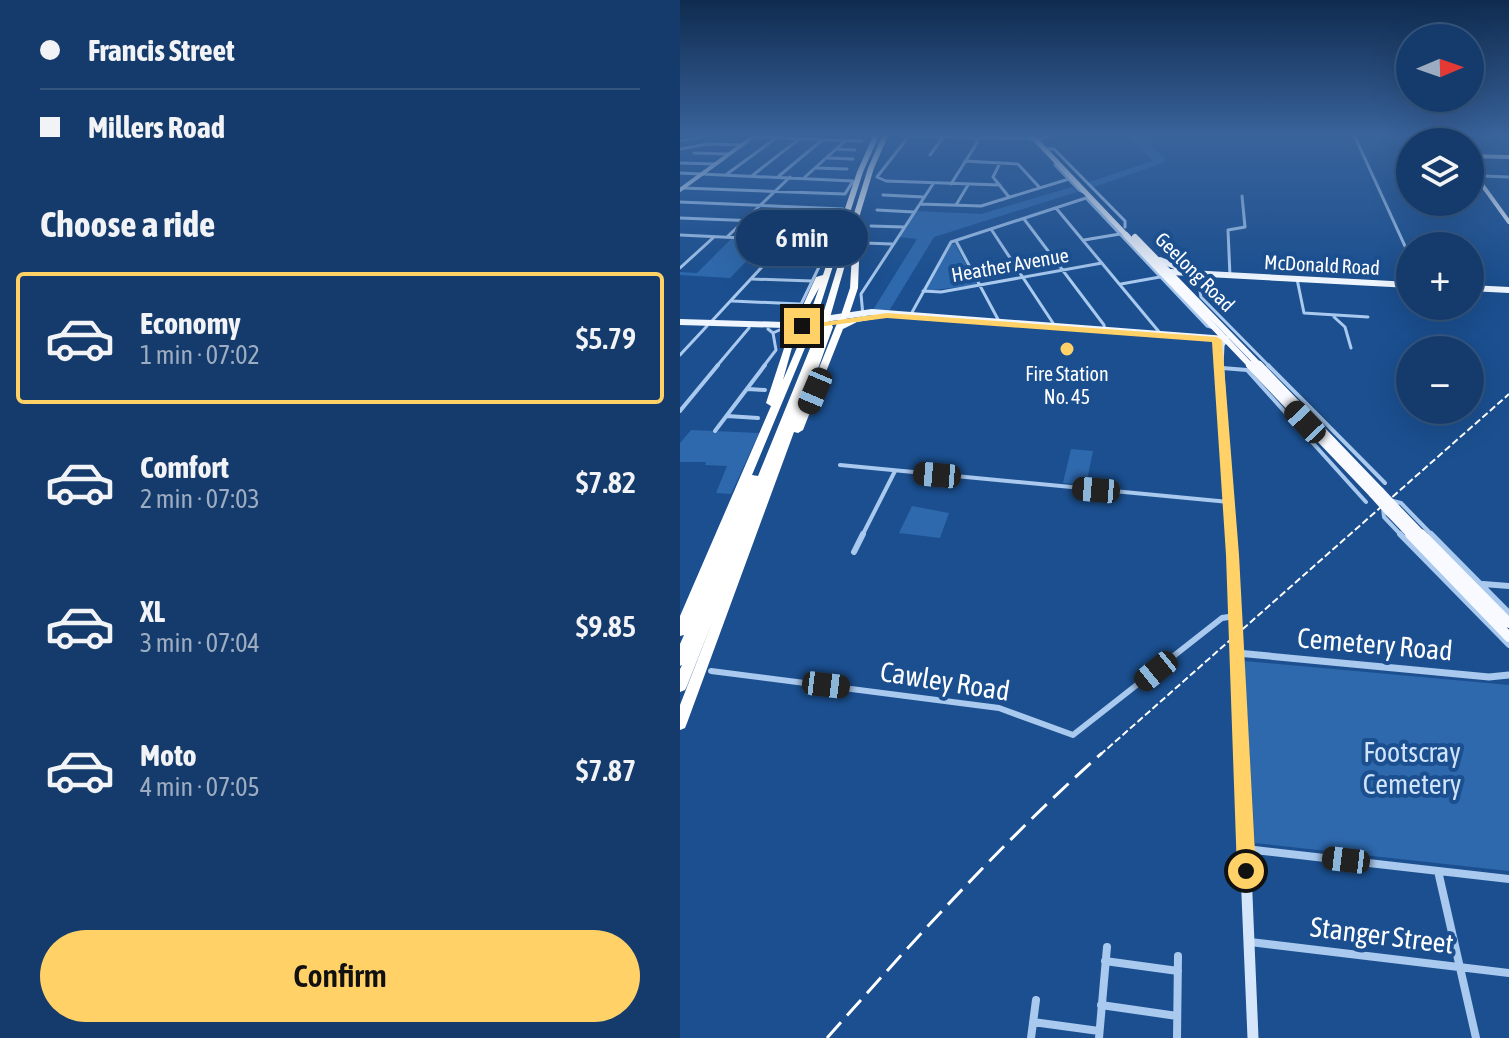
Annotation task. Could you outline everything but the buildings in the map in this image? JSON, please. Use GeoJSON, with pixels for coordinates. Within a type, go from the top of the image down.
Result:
{"type":"FeatureCollection","features":[{"type":"Feature","properties":{"kind":"highway"},"geometry":{"type":"LineString","coordinates":[[759,446],[783,365],[789,326],[820,279],[846,207],[858,184]]}},
{"type":"Feature","properties":{"kind":"highway"},"geometry":{"type":"LineString","coordinates":[[680,686],[822,329],[823,315],[861,184]]}},
{"type":"Feature","properties":{"kind":"highway"},"geometry":{"type":"LineString","coordinates":[[823,315],[857,233],[871,184]]}},
{"type":"Feature","properties":{"kind":"highway","name":"Geelong Road"},"geometry":{"type":"LineString","coordinates":[[1076,184],[1106,216],[1173,273],[1376,493]]}},
{"type":"Feature","properties":{"kind":"highway","name":"Geelong Road"},"geometry":{"type":"LineString","coordinates":[[1081,184],[1238,353],[1243,367],[1508,617]]}},
{"type":"Feature","properties":{"kind":"highway"},"geometry":{"type":"LineString","coordinates":[[680,723],[760,510],[822,329],[846,207]]}},
{"type":"Feature","properties":{"kind":"highway"},"geometry":{"type":"LineString","coordinates":[[680,631],[759,446],[822,329],[844,317],[854,288],[857,233]]}},
{"type":"Feature","properties":{"kind":"highway"},"geometry":{"type":"LineString","coordinates":[[1135,244],[1173,273],[1168,281]]}},
{"type":"Feature","properties":{"kind":"highway"},"geometry":{"type":"LineString","coordinates":[[849,303],[861,315]]}},
{"type":"Feature","properties":{"kind":"highway"},"geometry":{"type":"LineString","coordinates":[[1204,306],[1225,333],[1223,339],[1238,345],[1278,384]]}},
{"type":"Feature","properties":{"kind":"highway"},"geometry":{"type":"LineString","coordinates":[[680,660],[822,329],[861,315],[880,316]]}},
{"type":"Feature","properties":{"kind":"highway","name":"Geelong Road"},"geometry":{"type":"LineString","coordinates":[[1393,510],[1509,637]]}},
{"type":"Feature","properties":{"kind":"main road"},"geometry":{"type":"LineString","coordinates":[[1484,187],[1509,222]]}},
{"type":"Feature","properties":{"kind":"main road"},"geometry":{"type":"LineString","coordinates":[[1160,260],[1188,272]]}},
{"type":"Feature","properties":{"kind":"main road"},"geometry":{"type":"LineString","coordinates":[[1173,273],[1188,272]]}},
{"type":"Feature","properties":{"kind":"main road","name":"McDonald Road"},"geometry":{"type":"LineString","coordinates":[[1188,272],[1396,284]]}},
{"type":"Feature","properties":{"kind":"main road"},"geometry":{"type":"LineString","coordinates":[[1484,289],[1509,290]]}},
{"type":"Feature","properties":{"kind":"main road"},"geometry":{"type":"LineString","coordinates":[[680,323],[770,331],[861,315],[1201,337],[1215,328]]}},
{"type":"Feature","properties":{"kind":"main road"},"geometry":{"type":"LineString","coordinates":[[880,316],[910,316]]}},
{"type":"Feature","properties":{"kind":"main road"},"geometry":{"type":"LineString","coordinates":[[708,325],[789,326]]}},
{"type":"Feature","properties":{"kind":"main road"},"geometry":{"type":"LineString","coordinates":[[1105,330],[1223,339],[1221,370],[1237,653],[1253,1038]]}},
{"type":"Feature","properties":{"kind":"main road"},"geometry":{"type":"LineString","coordinates":[[1221,354],[1238,353]]}},
{"type":"Feature","properties":{"kind":"street"},"geometry":{"type":"LineString","coordinates":[[728,237],[783,184]]}},
{"type":"Feature","properties":{"kind":"street"},"geometry":{"type":"LineString","coordinates":[[681,189],[847,194],[850,184]]}},
{"type":"Feature","properties":{"kind":"street"},"geometry":{"type":"LineString","coordinates":[[861,315],[861,294],[933,184]]}},
{"type":"Feature","properties":{"kind":"street"},"geometry":{"type":"LineString","coordinates":[[964,184],[1000,185],[1009,197]]}},
{"type":"Feature","properties":{"kind":"street"},"geometry":{"type":"LineString","coordinates":[[1037,184],[1040,188]]}},
{"type":"Feature","properties":{"kind":"street"},"geometry":{"type":"LineString","coordinates":[[920,204],[981,206],[1051,184]]}},
{"type":"Feature","properties":{"kind":"street"},"geometry":{"type":"LineString","coordinates":[[910,316],[949,244],[1086,196],[1074,184]]}},
{"type":"Feature","properties":{"kind":"street"},"geometry":{"type":"LineString","coordinates":[[1377,184],[1399,232]]}},
{"type":"Feature","properties":{"kind":"street"},"geometry":{"type":"LineString","coordinates":[[956,205],[968,185]]}},
{"type":"Feature","properties":{"kind":"street"},"geometry":{"type":"LineString","coordinates":[[883,195],[924,197]]}},
{"type":"Feature","properties":{"kind":"street"},"geometry":{"type":"LineString","coordinates":[[1231,276],[1228,230],[1245,227],[1242,196]]}},
{"type":"Feature","properties":{"kind":"street"},"geometry":{"type":"LineString","coordinates":[[680,202],[846,207],[838,224],[680,218]]}},
{"type":"Feature","properties":{"kind":"street"},"geometry":{"type":"LineString","coordinates":[[1055,208],[1160,333]]}},
{"type":"Feature","properties":{"kind":"street"},"geometry":{"type":"LineString","coordinates":[[877,210],[914,212]]}},
{"type":"Feature","properties":{"kind":"street"},"geometry":{"type":"LineString","coordinates":[[1024,218],[1105,330]]}},
{"type":"Feature","properties":{"kind":"street"},"geometry":{"type":"LineString","coordinates":[[871,226],[904,227]]}},
{"type":"Feature","properties":{"kind":"street"},"geometry":{"type":"LineString","coordinates":[[990,229],[1052,326]]}},
{"type":"Feature","properties":{"kind":"street"},"geometry":{"type":"LineString","coordinates":[[1083,240],[1124,231],[1160,277],[1207,326],[1215,328]]}},
{"type":"Feature","properties":{"kind":"street"},"geometry":{"type":"LineString","coordinates":[[680,235],[830,241],[789,326]]}},
{"type":"Feature","properties":{"kind":"street"},"geometry":{"type":"LineString","coordinates":[[680,268],[715,236]]}},
{"type":"Feature","properties":{"kind":"street"},"geometry":{"type":"LineString","coordinates":[[680,355],[787,240]]}},
{"type":"Feature","properties":{"kind":"street"},"geometry":{"type":"LineString","coordinates":[[955,240],[1000,323]]}},
{"type":"Feature","properties":{"kind":"street"},"geometry":{"type":"LineString","coordinates":[[865,243],[893,244]]}},
{"type":"Feature","properties":{"kind":"street"},"geometry":{"type":"LineString","coordinates":[[770,258],[822,261]]}},
{"type":"Feature","properties":{"kind":"street","name":"Heather Avenue"},"geometry":{"type":"LineString","coordinates":[[923,291],[941,292],[1102,263]]}},
{"type":"Feature","properties":{"kind":"street","name":"Geelong Road"},"geometry":{"type":"LineString","coordinates":[[1198,273],[1205,283],[1200,295],[1309,406],[1376,493]]}},
{"type":"Feature","properties":{"kind":"street"},"geometry":{"type":"LineString","coordinates":[[1120,284],[1160,277]]}},
{"type":"Feature","properties":{"kind":"street"},"geometry":{"type":"LineString","coordinates":[[751,279],[812,281]]}},
{"type":"Feature","properties":{"kind":"street"},"geometry":{"type":"LineString","coordinates":[[1294,279],[1304,313],[1368,317]]}},
{"type":"Feature","properties":{"kind":"street"},"geometry":{"type":"LineString","coordinates":[[731,301],[801,304]]}},
{"type":"Feature","properties":{"kind":"street"},"geometry":{"type":"LineString","coordinates":[[1334,316],[1345,327],[1351,348]]}},
{"type":"Feature","properties":{"kind":"street"},"geometry":{"type":"LineString","coordinates":[[680,411],[749,328]]}},
{"type":"Feature","properties":{"kind":"street"},"geometry":{"type":"LineString","coordinates":[[715,431],[776,350],[770,331]]}},
{"type":"Feature","properties":{"kind":"street","name":"Geelong Road"},"geometry":{"type":"LineString","coordinates":[[1221,370],[1243,367],[1376,493]]}},
{"type":"Feature","properties":{"kind":"street"},"geometry":{"type":"LineString","coordinates":[[1291,387],[1294,401],[1309,406]]}},
{"type":"Feature","properties":{"kind":"street"},"geometry":{"type":"LineString","coordinates":[[747,389],[765,390]]}},
{"type":"Feature","properties":{"kind":"street"},"geometry":{"type":"LineString","coordinates":[[726,416],[758,418]]}},
{"type":"Feature","properties":{"kind":"street"},"geometry":{"type":"LineString","coordinates":[[840,465],[1229,502]]}},
{"type":"Feature","properties":{"kind":"street"},"geometry":{"type":"LineString","coordinates":[[854,552],[895,471]]}},
{"type":"Feature","properties":{"kind":"street","name":"Geelong Road"},"geometry":{"type":"LineString","coordinates":[[1508,617],[1482,585],[1401,503],[1393,501],[1382,509],[1384,517],[1509,645]]}},
{"type":"Feature","properties":{"kind":"street"},"geometry":{"type":"LineString","coordinates":[[1482,585],[1509,586]]}},
{"type":"Feature","properties":{"kind":"street","name":"Cawley Road"},"geometry":{"type":"LineString","coordinates":[[711,671],[999,708],[1073,735],[1222,618],[1235,616]]}},
{"type":"Feature","properties":{"kind":"street","name":"Cemetery Road"},"geometry":{"type":"LineString","coordinates":[[1237,653],[1489,677],[1509,675]]}},
{"type":"Feature","properties":{"kind":"street"},"geometry":{"type":"LineString","coordinates":[[1245,849],[1509,879]]}},
{"type":"Feature","properties":{"kind":"street"},"geometry":{"type":"LineString","coordinates":[[1438,871],[1476,1038]]}},
{"type":"Feature","properties":{"kind":"street","name":"Stanger Street"},"geometry":{"type":"LineString","coordinates":[[1249,941],[1509,973]]}},
{"type":"Feature","properties":{"kind":"street"},"geometry":{"type":"LineString","coordinates":[[1033,1022],[1099,1035],[1107,947]]}},
{"type":"Feature","properties":{"kind":"street"},"geometry":{"type":"LineString","coordinates":[[1177,1038],[1178,956]]}},
{"type":"Feature","properties":{"kind":"street"},"geometry":{"type":"LineString","coordinates":[[1105,961],[1178,971]]}},
{"type":"Feature","properties":{"kind":"street"},"geometry":{"type":"LineString","coordinates":[[1031,1038],[1036,1000]]}},
{"type":"Feature","properties":{"kind":"street"},"geometry":{"type":"LineString","coordinates":[[1101,1005],[1177,1016]]}},
{"type":"Feature","properties":{"kind":"street"},"geometry":{"type":"LineString","coordinates":[[1070,1027],[1070,1038]]}},
{"type":"Feature","properties":{"kind":"green space"},"geometry":{"type":"Polygon","coordinates":[[[1072,187],[1077,192],[934,237],[889,311],[873,310],[917,239],[899,237],[916,211],[981,214],[1072,187]]]}},
{"type":"Feature","properties":{"kind":"green space"},"geometry":{"type":"Polygon","coordinates":[[[732,238],[767,240],[730,278],[680,275],[680,272],[697,273],[732,238]]]}},
{"type":"Feature","properties":{"kind":"green space"},"geometry":{"type":"Polygon","coordinates":[[[951,244],[955,244],[977,285],[925,291],[951,244]]]}},
{"type":"Feature","properties":{"kind":"green space"},"geometry":{"type":"Polygon","coordinates":[[[691,430],[759,433],[731,494],[716,493],[727,466],[680,462],[680,443],[691,430]]]}},
{"type":"Feature","properties":{"kind":"green space"},"geometry":{"type":"Polygon","coordinates":[[[1071,449],[1093,451],[1086,485],[1063,483],[1071,449]]]}},
{"type":"Feature","properties":{"kind":"green space"},"geometry":{"type":"Polygon","coordinates":[[[912,506],[949,513],[940,538],[899,533],[912,506]]]}},
{"type":"Feature","properties":{"kind":"green space","name":"Footscray Cemetery"},"geometry":{"type":"Polygon","coordinates":[[[1244,661],[1509,685],[1509,871],[1255,843],[1244,661]]]}},
{"type":"Feature","properties":{"kind":"railway"},"geometry":{"type":"LineString","coordinates":[[1100,755],[1509,394]]}},
{"type":"Feature","properties":{"kind":"railway"},"geometry":{"type":"LineString","coordinates":[[827,1038],[995,856],[1102,753]]}},
{"type":"Feature","properties":{"kind":"place","name":"Fire Station No. 45"},"geometry":{"type":"Point","coordinates":[1067,349]}},
{"type":"Feature","properties":{"kind":"route"},"geometry":{"type":"LineString","coordinates":[[802,326],[863,316],[887,316],[1217,340],[1232,555],[1246,871]]}}]}
